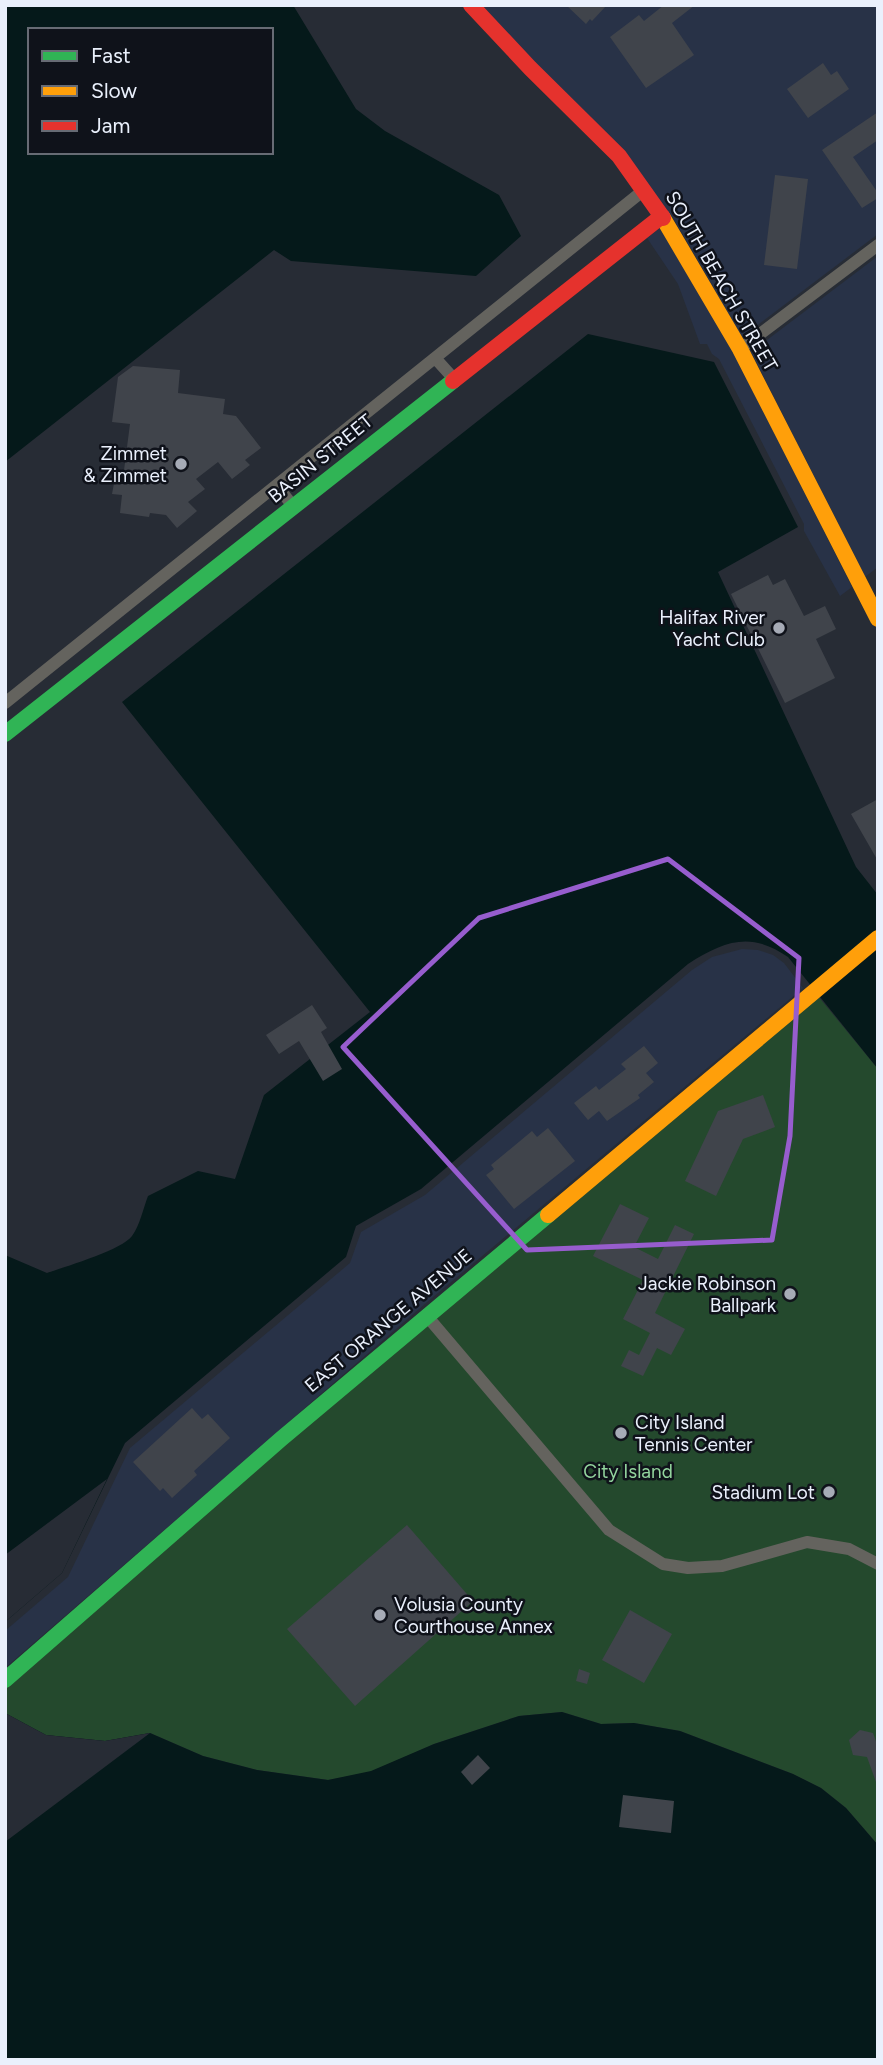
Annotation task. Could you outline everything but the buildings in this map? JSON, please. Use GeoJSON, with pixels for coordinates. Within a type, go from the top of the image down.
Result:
{"type":"FeatureCollection","features":[{"type":"Feature","properties":{"kind":"street","name":"SOUTH BEACH STREET"},"geometry":{"type":"LineString","coordinates":[[471,5],[618,156],[662,216],[740,349],[878,619]]}},
{"type":"Feature","properties":{"kind":"street","name":"BASIN STREET"},"geometry":{"type":"LineString","coordinates":[[5,703],[644,190]]}},
{"type":"Feature","properties":{"kind":"street","name":"BASIN STREET"},"geometry":{"type":"LineString","coordinates":[[5,734],[662,216]]}},
{"type":"Feature","properties":{"kind":"street"},"geometry":{"type":"LineString","coordinates":[[740,349],[878,245]]}},
{"type":"Feature","properties":{"kind":"street"},"geometry":{"type":"LineString","coordinates":[[436,359],[454,379]]}},
{"type":"Feature","properties":{"kind":"street"},"geometry":{"type":"LineString","coordinates":[[277,486],[293,506]]}},
{"type":"Feature","properties":{"kind":"street"},"geometry":{"type":"LineString","coordinates":[[203,545],[220,565]]}},
{"type":"Feature","properties":{"kind":"street"},"geometry":{"type":"LineString","coordinates":[[87,637],[105,656]]}},
{"type":"Feature","properties":{"kind":"street","name":"EAST ORANGE AVENUE"},"geometry":{"type":"LineString","coordinates":[[5,1680],[281,1438],[878,938]]}},
{"type":"Feature","properties":{"kind":"street"},"geometry":{"type":"LineString","coordinates":[[426,1315],[610,1530],[663,1564],[688,1568],[722,1566],[807,1542],[849,1549],[878,1564]]}},
{"type":"Feature","properties":{"kind":"highlighted area"},"geometry":{"type":"Polygon","coordinates":[[[668,859],[799,958],[790,1136],[772,1240],[527,1250],[438,1155],[343,1047],[479,918],[668,859]]]}},
{"type":"Feature","properties":{"kind":"shaded area"},"geometry":{"type":"Polygon","coordinates":[[[5,5],[293,5],[356,109],[385,131],[499,195],[521,236],[476,276],[291,261],[274,250],[5,462],[5,5]]]}},
{"type":"Feature","properties":{"kind":"shaded area"},"geometry":{"type":"Polygon","coordinates":[[[482,5],[878,5],[878,234],[742,337],[673,218],[482,5]]]}},
{"type":"Feature","properties":{"kind":"shaded area"},"geometry":{"type":"Polygon","coordinates":[[[660,228],[734,353],[852,587],[840,596],[804,531],[804,524],[719,359],[712,354],[707,344],[700,344],[678,284],[647,238],[660,228]]]}},
{"type":"Feature","properties":{"kind":"shaded area"},"geometry":{"type":"Polygon","coordinates":[[[878,256],[878,567],[865,577],[751,352],[878,256]]]}},
{"type":"Feature","properties":{"kind":"shaded area"},"geometry":{"type":"Polygon","coordinates":[[[588,334],[714,362],[798,527],[718,572],[856,867],[878,895],[878,1069],[788,957],[775,949],[762,944],[738,942],[714,950],[688,964],[421,1189],[356,1226],[346,1257],[125,1443],[62,1573],[5,1622],[5,1255],[47,1273],[92,1258],[126,1241],[137,1227],[148,1196],[198,1171],[235,1179],[264,1095],[370,1012],[122,702],[588,334]]]}},
{"type":"Feature","properties":{"kind":"shaded area"},"geometry":{"type":"Polygon","coordinates":[[[742,949],[773,955],[784,963],[803,988],[426,1303],[5,1668],[5,1631],[68,1577],[130,1448],[350,1263],[361,1232],[425,1195],[692,970],[712,957],[742,949]]]}},
{"type":"Feature","properties":{"kind":"shaded area"},"geometry":{"type":"Polygon","coordinates":[[[562,1712],[601,1724],[634,1723],[680,1731],[793,1774],[821,1788],[846,1808],[878,1845],[878,2060],[5,2060],[5,1713],[46,1735],[105,1741],[150,1733],[203,1756],[257,1770],[328,1780],[371,1771],[434,1744],[519,1716],[562,1712]]]}},
{"type":"Feature","properties":{"kind":"green space","name":"City Island"},"geometry":{"type":"Polygon","coordinates":[[[813,990],[878,1069],[878,1845],[846,1808],[821,1788],[793,1774],[680,1731],[634,1723],[601,1724],[562,1712],[519,1716],[434,1744],[371,1772],[328,1780],[257,1770],[203,1756],[150,1733],[105,1741],[45,1735],[5,1713],[5,1687],[813,990]]]}},
{"type":"Feature","properties":{"kind":"pier"},"geometry":{"type":"Polygon","coordinates":[[[107,1479],[62,1573],[5,1622],[5,1555],[107,1479]]]}},
{"type":"Feature","properties":{"kind":"pier"},"geometry":{"type":"Polygon","coordinates":[[[5,1713],[46,1735],[105,1741],[150,1733],[5,1842],[5,1713]]]}},
{"type":"Feature","properties":{"kind":"traffic: fast"},"geometry":{"type":"LineString","coordinates":[[5,734],[453,381]]}},
{"type":"Feature","properties":{"kind":"traffic: fast"},"geometry":{"type":"LineString","coordinates":[[5,1680],[281,1439],[548,1215]]}},
{"type":"Feature","properties":{"kind":"traffic: slow"},"geometry":{"type":"LineString","coordinates":[[663,218],[740,349],[878,619]]}},
{"type":"Feature","properties":{"kind":"traffic: slow"},"geometry":{"type":"LineString","coordinates":[[548,1215],[878,938]]}},
{"type":"Feature","properties":{"kind":"traffic: jam"},"geometry":{"type":"LineString","coordinates":[[471,5],[619,156],[663,218]]}},
{"type":"Feature","properties":{"kind":"traffic: jam"},"geometry":{"type":"LineString","coordinates":[[453,381],[662,216]]}},
{"type":"Feature","properties":{"kind":"place","name":"Zimmet & Zimmet"},"geometry":{"type":"Point","coordinates":[181,464]}},
{"type":"Feature","properties":{"kind":"place","name":"Halifax River Yacht Club"},"geometry":{"type":"Point","coordinates":[779,628]}},
{"type":"Feature","properties":{"kind":"place","name":"Jackie Robinson Ballpark"},"geometry":{"type":"Point","coordinates":[790,1294]}},
{"type":"Feature","properties":{"kind":"place","name":"City Island Tennis Center"},"geometry":{"type":"Point","coordinates":[621,1433]}},
{"type":"Feature","properties":{"kind":"place","name":"Stadium Lot"},"geometry":{"type":"Point","coordinates":[829,1492]}},
{"type":"Feature","properties":{"kind":"place","name":"Volusia County Courthouse Annex"},"geometry":{"type":"Point","coordinates":[380,1615]}}]}
